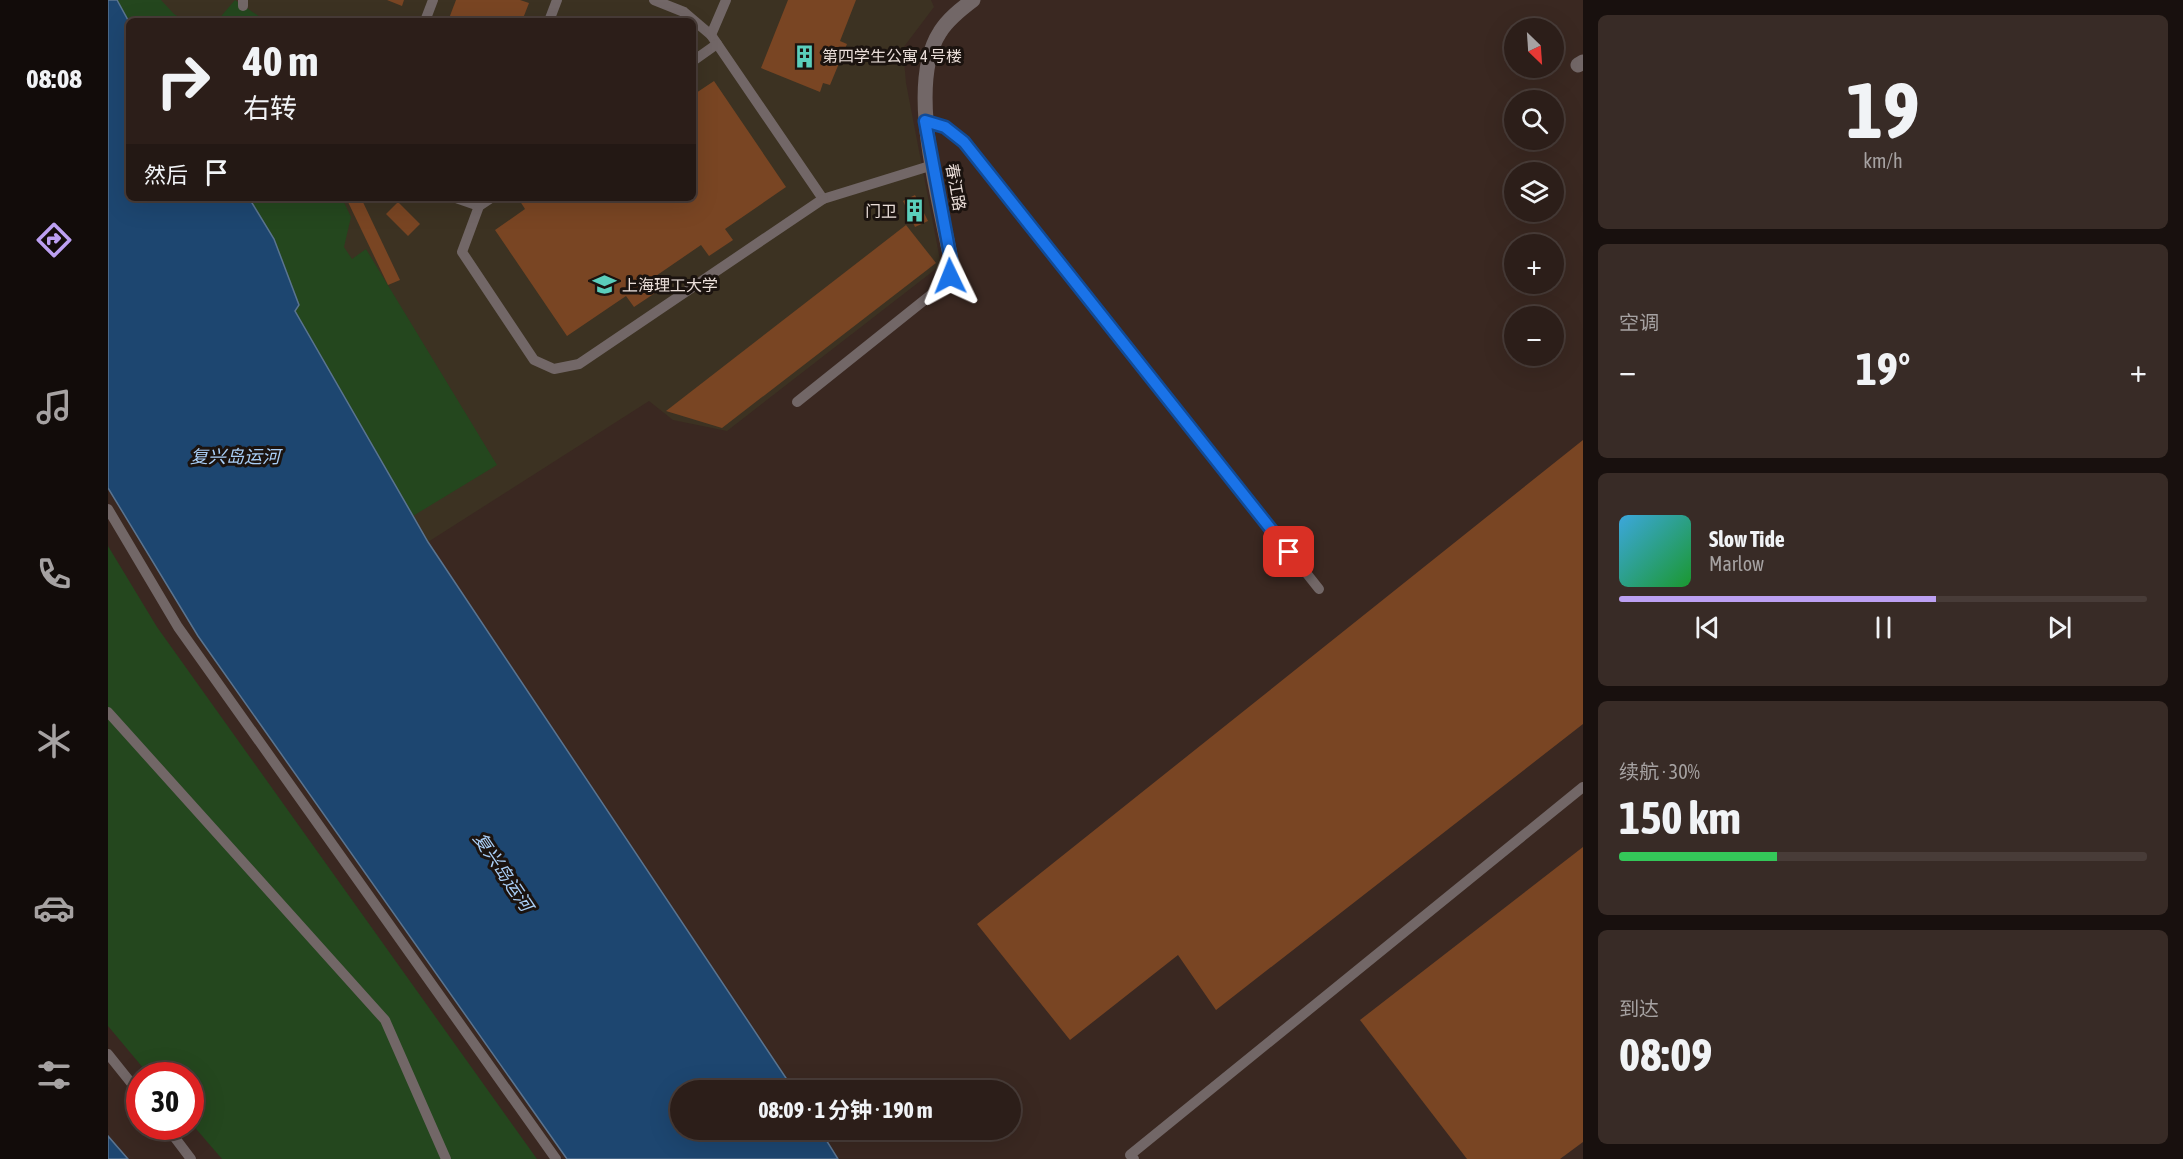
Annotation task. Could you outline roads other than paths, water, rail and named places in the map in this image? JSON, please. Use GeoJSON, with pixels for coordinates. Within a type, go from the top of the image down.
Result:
{"type":"FeatureCollection","features":[{"type":"Feature","properties":{"kind":"street","name":"春江路"},"geometry":{"type":"LineString","coordinates":[[942,286],[950,276],[952,265],[925,121],[926,75],[931,52],[940,32],[956,13],[973,0]]}},
{"type":"Feature","properties":{"kind":"lane"},"geometry":{"type":"LineString","coordinates":[[426,18],[433,0]]}},
{"type":"Feature","properties":{"kind":"lane"},"geometry":{"type":"LineString","coordinates":[[551,18],[557,0]]}},
{"type":"Feature","properties":{"kind":"lane"},"geometry":{"type":"LineString","coordinates":[[654,0],[684,12],[690,18]]}},
{"type":"Feature","properties":{"kind":"lane"},"geometry":{"type":"LineString","coordinates":[[696,58],[714,40],[726,0]]}},
{"type":"Feature","properties":{"kind":"lane"},"geometry":{"type":"LineString","coordinates":[[696,23],[714,40],[823,199]]}},
{"type":"Feature","properties":{"kind":"lane"},"geometry":{"type":"LineString","coordinates":[[925,121],[945,127],[964,142],[1319,589]]}},
{"type":"Feature","properties":{"kind":"lane"},"geometry":{"type":"LineString","coordinates":[[480,202],[462,252],[534,360],[542,366],[566,369],[579,364],[823,199],[933,165]]}},
{"type":"Feature","properties":{"kind":"lane"},"geometry":{"type":"LineString","coordinates":[[797,402],[942,286]]}},
{"type":"Feature","properties":{"kind":"lane"},"geometry":{"type":"LineString","coordinates":[[108,509],[178,627],[556,1159]]}},
{"type":"Feature","properties":{"kind":"lane"},"geometry":{"type":"LineString","coordinates":[[108,712],[385,1020],[446,1159]]}},
{"type":"Feature","properties":{"kind":"lane"},"geometry":{"type":"LineString","coordinates":[[1134,1159],[1130,1155],[1583,787]]}},
{"type":"Feature","properties":{"kind":"lane"},"geometry":{"type":"LineString","coordinates":[[108,1054],[126,1076]]}},
{"type":"Feature","properties":{"kind":"lane"},"geometry":{"type":"LineString","coordinates":[[177,1140],[191,1159]]}},
{"type":"Feature","properties":{"kind":"water","name":"复兴岛运河"},"geometry":{"type":"Polygon","coordinates":[[[108,0],[117,0],[127,18],[126,201],[251,201],[274,239],[299,305],[295,311],[428,542],[787,1080],[670,1080],[670,1140],[826,1140],[838,1159],[567,1159],[198,636],[108,488],[108,0]]]}},
{"type":"Feature","properties":{"kind":"water"},"geometry":{"type":"Polygon","coordinates":[[[108,1136],[128,1159],[108,1159],[108,1136]]]}},
{"type":"Feature","properties":{"kind":"place","name":"第四学生公寓 4 号楼"},"geometry":{"type":"Point","coordinates":[804,56]}},
{"type":"Feature","properties":{"kind":"place","name":"门卫"},"geometry":{"type":"Point","coordinates":[915,211]}},
{"type":"Feature","properties":{"kind":"place","name":"上海理工大学"},"geometry":{"type":"Point","coordinates":[604,285]}}]}
